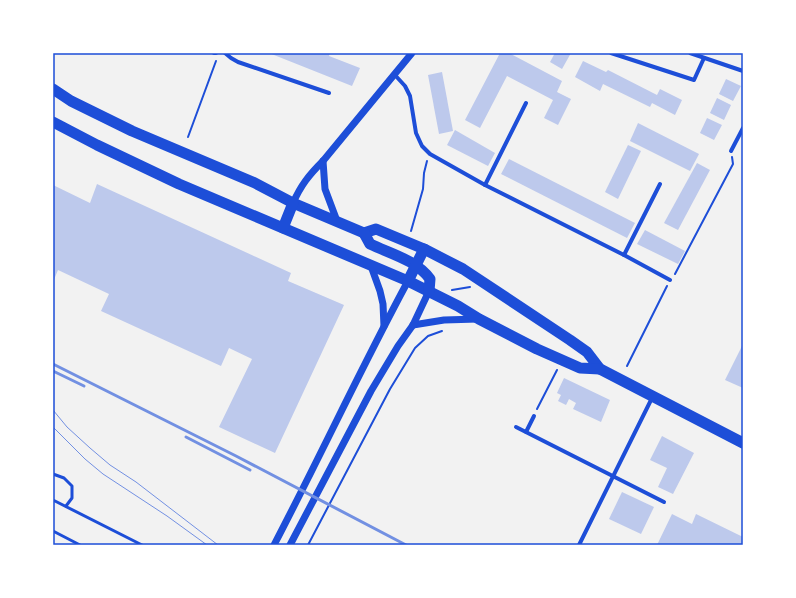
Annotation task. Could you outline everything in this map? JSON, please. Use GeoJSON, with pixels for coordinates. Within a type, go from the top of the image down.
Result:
{"type":"FeatureCollection","features":[{"type":"Feature","properties":{"kind":"highway"},"geometry":{"type":"LineString","coordinates":[[53,89],[71,101],[132,131],[255,183],[293,203],[364,233],[370,244],[417,265],[424,270],[430,279],[429,291]]}},
{"type":"Feature","properties":{"kind":"highway"},"geometry":{"type":"LineString","coordinates":[[53,122],[178,184],[408,281],[458,306],[479,319],[536,349],[580,368],[600,369]]}},
{"type":"Feature","properties":{"kind":"highway"},"geometry":{"type":"LineString","coordinates":[[283,228],[293,203]]}},
{"type":"Feature","properties":{"kind":"highway"},"geometry":{"type":"LineString","coordinates":[[364,233],[376,229],[424,249],[463,269],[587,352],[600,369],[743,443]]}},
{"type":"Feature","properties":{"kind":"highway"},"geometry":{"type":"LineString","coordinates":[[408,281],[424,249]]}},
{"type":"Feature","properties":{"kind":"street"},"geometry":{"type":"LineString","coordinates":[[225,53],[238,62],[329,93]]}},
{"type":"Feature","properties":{"kind":"street"},"geometry":{"type":"LineString","coordinates":[[293,203],[299,188],[412,53]]}},
{"type":"Feature","properties":{"kind":"street"},"geometry":{"type":"LineString","coordinates":[[611,53],[694,80],[704,58]]}},
{"type":"Feature","properties":{"kind":"street"},"geometry":{"type":"LineString","coordinates":[[690,53],[743,71]]}},
{"type":"Feature","properties":{"kind":"street"},"geometry":{"type":"LineString","coordinates":[[394,74],[405,86],[410,96],[416,133],[422,146],[430,154],[485,185],[624,255],[670,280]]}},
{"type":"Feature","properties":{"kind":"street"},"geometry":{"type":"LineString","coordinates":[[485,185],[526,103]]}},
{"type":"Feature","properties":{"kind":"street"},"geometry":{"type":"LineString","coordinates":[[731,151],[743,128]]}},
{"type":"Feature","properties":{"kind":"street"},"geometry":{"type":"LineString","coordinates":[[323,161],[326,189],[337,221]]}},
{"type":"Feature","properties":{"kind":"street"},"geometry":{"type":"LineString","coordinates":[[624,255],[660,184]]}},
{"type":"Feature","properties":{"kind":"street"},"geometry":{"type":"LineString","coordinates":[[371,266],[383,304],[384,327]]}},
{"type":"Feature","properties":{"kind":"street"},"geometry":{"type":"LineString","coordinates":[[274,545],[408,281]]}},
{"type":"Feature","properties":{"kind":"street"},"geometry":{"type":"LineString","coordinates":[[290,545],[371,390],[398,346],[413,325],[429,291]]}},
{"type":"Feature","properties":{"kind":"street"},"geometry":{"type":"LineString","coordinates":[[413,325],[450,319],[479,319]]}},
{"type":"Feature","properties":{"kind":"street"},"geometry":{"type":"LineString","coordinates":[[580,545],[653,397]]}},
{"type":"Feature","properties":{"kind":"street"},"geometry":{"type":"LineString","coordinates":[[526,432],[534,416]]}},
{"type":"Feature","properties":{"kind":"street"},"geometry":{"type":"LineString","coordinates":[[516,427],[664,502]]}},
{"type":"Feature","properties":{"kind":"lane"},"geometry":{"type":"LineString","coordinates":[[53,474],[64,478],[72,486],[72,498],[66,506]]}},
{"type":"Feature","properties":{"kind":"lane"},"geometry":{"type":"LineString","coordinates":[[53,500],[142,545]]}},
{"type":"Feature","properties":{"kind":"lane"},"geometry":{"type":"LineString","coordinates":[[53,531],[80,545]]}},
{"type":"Feature","properties":{"kind":"path"},"geometry":{"type":"LineString","coordinates":[[188,137],[216,60]]}},
{"type":"Feature","properties":{"kind":"path"},"geometry":{"type":"LineString","coordinates":[[627,366],[670,280],[677,272],[733,164],[731,151]]}},
{"type":"Feature","properties":{"kind":"path"},"geometry":{"type":"LineString","coordinates":[[412,231],[423,189],[424,173],[430,154]]}},
{"type":"Feature","properties":{"kind":"path"},"geometry":{"type":"LineString","coordinates":[[449,291],[475,287]]}},
{"type":"Feature","properties":{"kind":"path"},"geometry":{"type":"LineString","coordinates":[[308,545],[390,390],[415,348],[428,336],[442,331]]}},
{"type":"Feature","properties":{"kind":"path"},"geometry":{"type":"LineString","coordinates":[[534,416],[557,369]]}},
{"type":"Feature","properties":{"kind":"building"},"geometry":{"type":"Polygon","coordinates":[[[269,53],[330,53],[329,56],[360,68],[352,86],[269,53]]]}},
{"type":"Feature","properties":{"kind":"building"},"geometry":{"type":"Polygon","coordinates":[[[500,53],[509,53],[562,81],[557,92],[571,99],[558,125],[544,118],[553,100],[507,76],[480,128],[465,120],[500,53]]]}},
{"type":"Feature","properties":{"kind":"building"},"geometry":{"type":"Polygon","coordinates":[[[555,53],[571,53],[562,69],[550,62],[555,53]]]}},
{"type":"Feature","properties":{"kind":"building"},"geometry":{"type":"Polygon","coordinates":[[[583,61],[606,72],[608,70],[657,95],[660,89],[682,100],[675,115],[652,103],[650,107],[603,84],[600,91],[575,77],[583,61]]]}},
{"type":"Feature","properties":{"kind":"building"},"geometry":{"type":"Polygon","coordinates":[[[442,72],[453,131],[439,134],[428,75],[442,72]]]}},
{"type":"Feature","properties":{"kind":"building"},"geometry":{"type":"Polygon","coordinates":[[[726,79],[741,86],[733,101],[719,94],[726,79]]]}},
{"type":"Feature","properties":{"kind":"building"},"geometry":{"type":"Polygon","coordinates":[[[717,98],[731,105],[724,120],[710,113],[717,98]]]}},
{"type":"Feature","properties":{"kind":"building"},"geometry":{"type":"Polygon","coordinates":[[[707,118],[722,125],[714,140],[700,133],[707,118]]]}},
{"type":"Feature","properties":{"kind":"building"},"geometry":{"type":"Polygon","coordinates":[[[638,123],[699,154],[690,171],[630,141],[638,123]]]}},
{"type":"Feature","properties":{"kind":"building"},"geometry":{"type":"Polygon","coordinates":[[[455,130],[495,153],[488,166],[447,145],[455,130]]]}},
{"type":"Feature","properties":{"kind":"building"},"geometry":{"type":"Polygon","coordinates":[[[628,145],[641,151],[618,199],[605,192],[628,145]]]}},
{"type":"Feature","properties":{"kind":"building"},"geometry":{"type":"Polygon","coordinates":[[[509,159],[635,223],[627,238],[501,174],[509,159]]]}},
{"type":"Feature","properties":{"kind":"building"},"geometry":{"type":"Polygon","coordinates":[[[697,163],[710,170],[678,230],[664,223],[697,163]]]}},
{"type":"Feature","properties":{"kind":"building"},"geometry":{"type":"Polygon","coordinates":[[[97,184],[291,273],[288,281],[344,305],[275,453],[219,427],[252,359],[229,348],[221,366],[101,311],[109,294],[58,270],[53,282],[53,185],[90,203],[97,184]]]}},
{"type":"Feature","properties":{"kind":"building"},"geometry":{"type":"Polygon","coordinates":[[[645,230],[685,251],[678,264],[637,244],[645,230]]]}},
{"type":"Feature","properties":{"kind":"building"},"geometry":{"type":"Polygon","coordinates":[[[743,344],[743,388],[725,380],[743,344]]]}},
{"type":"Feature","properties":{"kind":"building"},"geometry":{"type":"Polygon","coordinates":[[[564,378],[610,400],[601,422],[573,409],[576,403],[569,399],[566,405],[558,401],[561,395],[557,393],[564,378]]]}},
{"type":"Feature","properties":{"kind":"building"},"geometry":{"type":"Polygon","coordinates":[[[662,436],[694,453],[673,494],[658,487],[667,468],[650,460],[662,436]]]}},
{"type":"Feature","properties":{"kind":"building"},"geometry":{"type":"Polygon","coordinates":[[[622,492],[654,507],[641,534],[609,519],[622,492]]]}},
{"type":"Feature","properties":{"kind":"building"},"geometry":{"type":"Polygon","coordinates":[[[672,514],[692,524],[696,514],[743,537],[743,545],[657,545],[672,514]]]}},
{"type":"Feature","properties":{"kind":"tram line"},"geometry":{"type":"LineString","coordinates":[[53,410],[67,427],[110,465],[136,482],[218,545]]}},
{"type":"Feature","properties":{"kind":"tram line"},"geometry":{"type":"LineString","coordinates":[[53,427],[85,459],[103,474],[167,516],[207,545]]}},
{"type":"Feature","properties":{"kind":"railway"},"geometry":{"type":"LineString","coordinates":[[53,364],[236,456],[406,545]]}},
{"type":"Feature","properties":{"kind":"railway"},"geometry":{"type":"LineString","coordinates":[[53,371],[84,386]]}},
{"type":"Feature","properties":{"kind":"railway"},"geometry":{"type":"LineString","coordinates":[[186,437],[250,470]]}}]}
